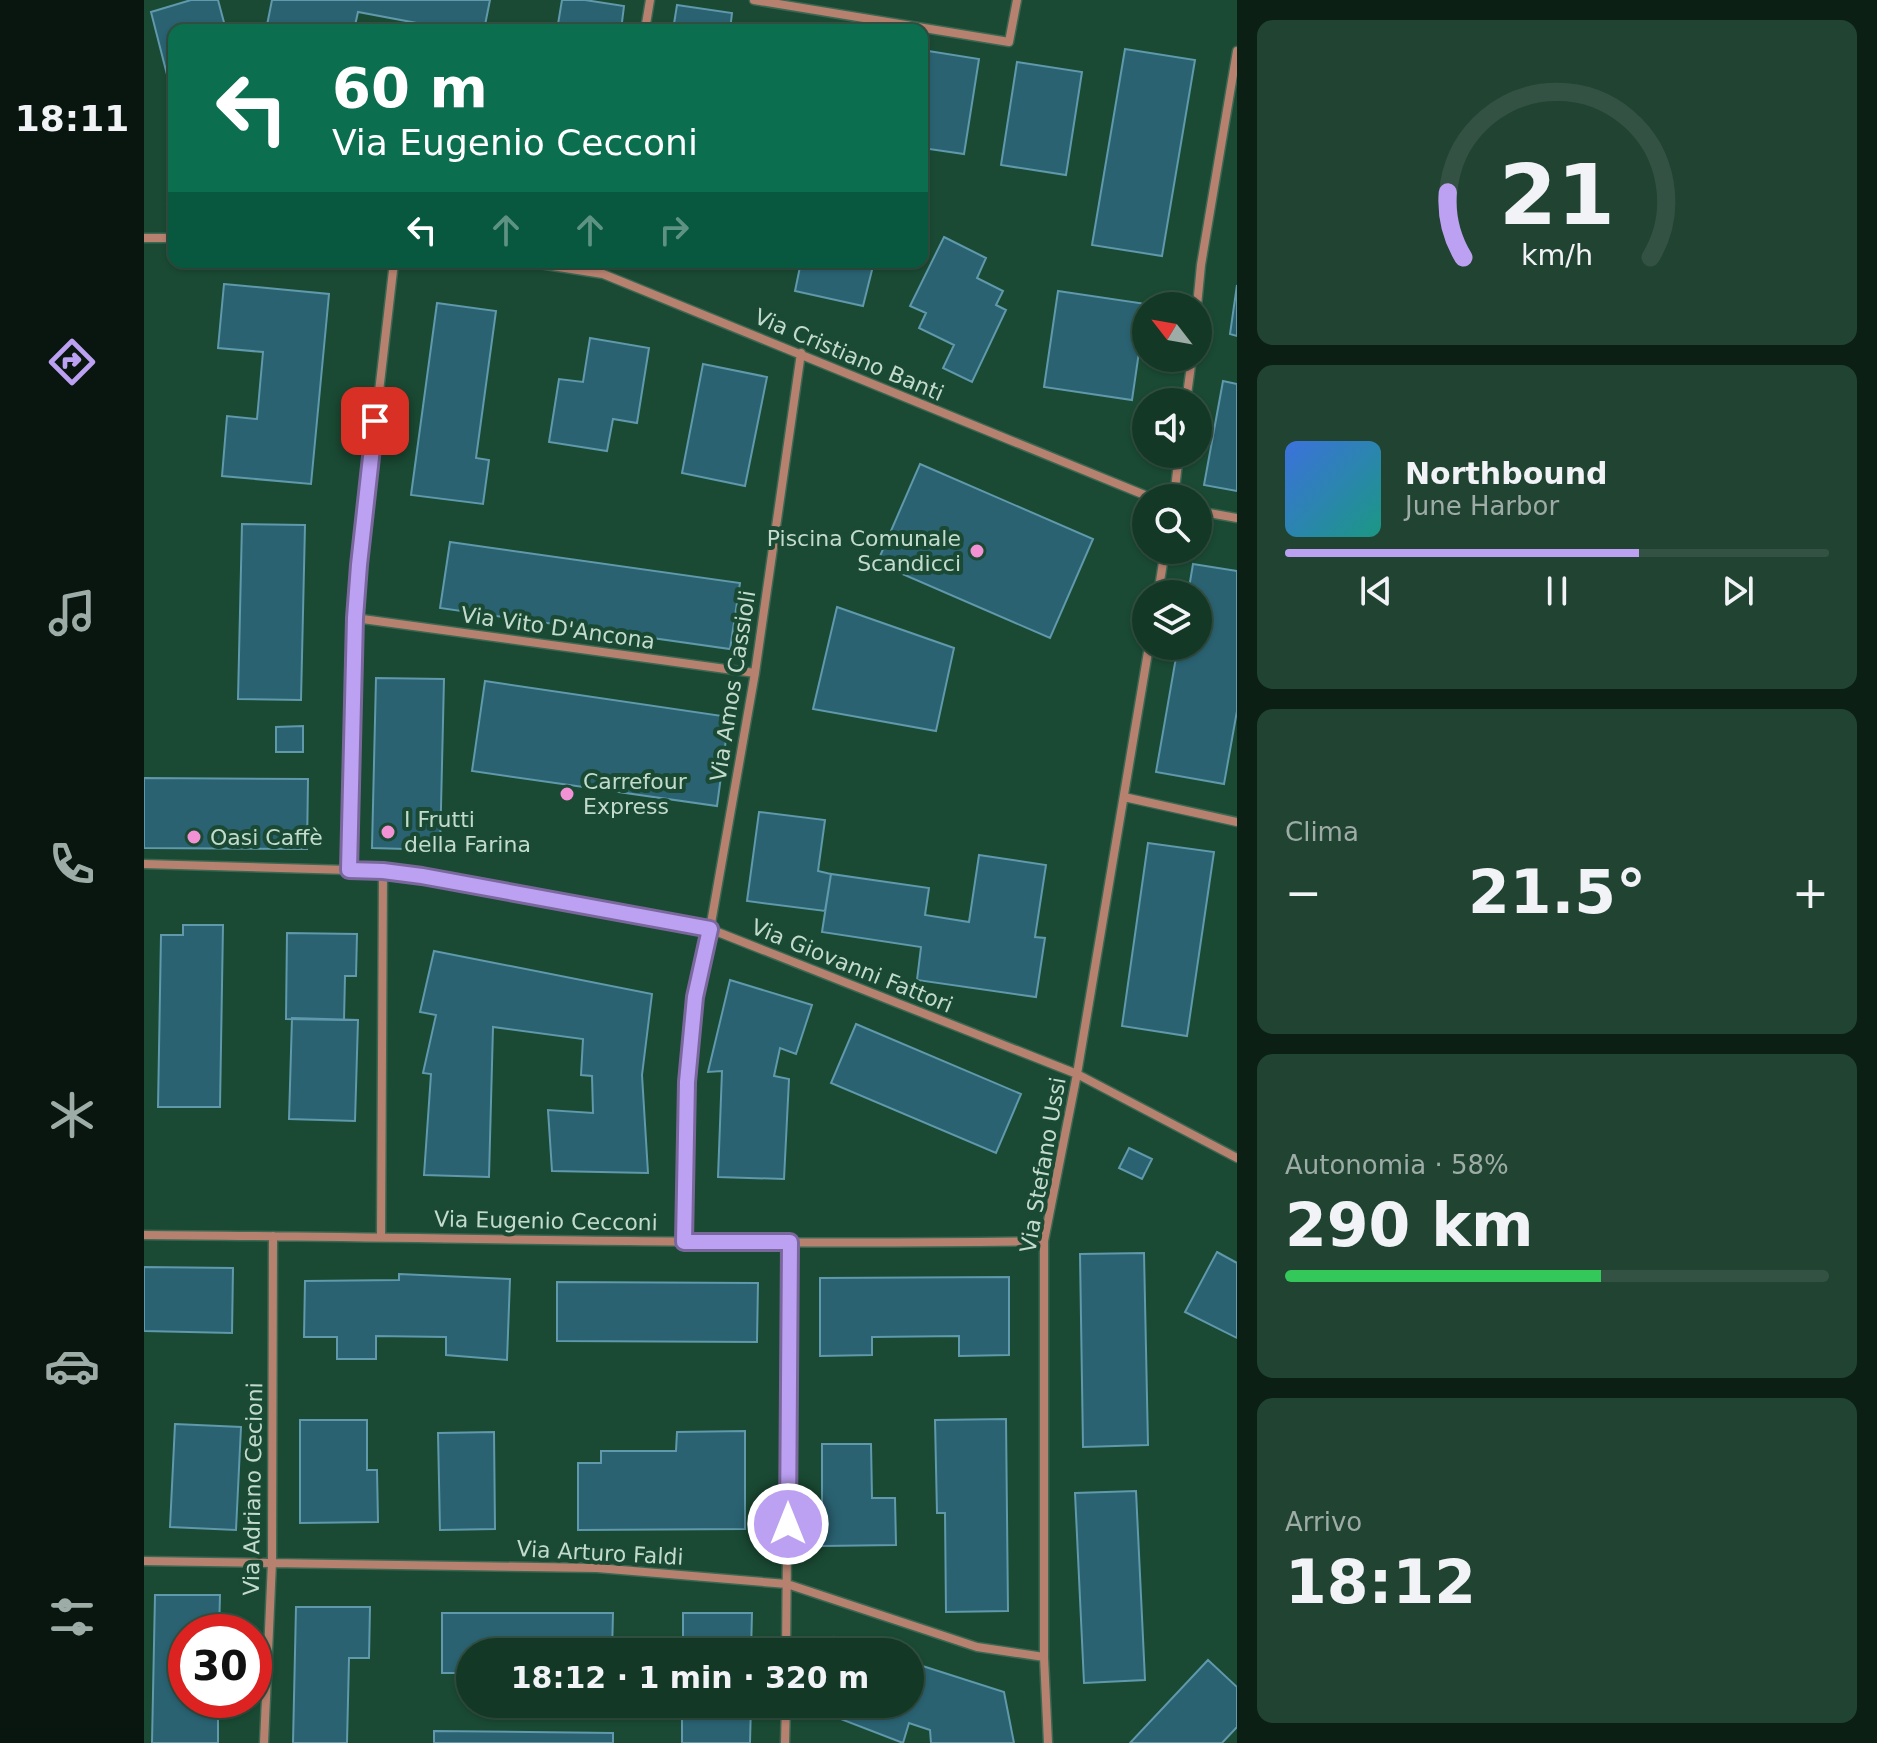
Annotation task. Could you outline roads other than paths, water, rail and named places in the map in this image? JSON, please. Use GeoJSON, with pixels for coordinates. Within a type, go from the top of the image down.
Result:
{"type":"FeatureCollection","features":[{"type":"Feature","properties":{"kind":"street"},"geometry":{"type":"LineString","coordinates":[[646,24],[650,0]]}},
{"type":"Feature","properties":{"kind":"street"},"geometry":{"type":"LineString","coordinates":[[754,0],[900,24]]}},
{"type":"Feature","properties":{"kind":"street"},"geometry":{"type":"LineString","coordinates":[[928,29],[1009,42],[1017,0]]}},
{"type":"Feature","properties":{"kind":"street"},"geometry":{"type":"LineString","coordinates":[[1199,292],[1237,51]]}},
{"type":"Feature","properties":{"kind":"street"},"geometry":{"type":"LineString","coordinates":[[144,238],[168,238]]}},
{"type":"Feature","properties":{"kind":"street"},"geometry":{"type":"LineString","coordinates":[[349,870],[355,618],[364,511],[393,268]]}},
{"type":"Feature","properties":{"kind":"street","name":"Via Cristiano Banti"},"geometry":{"type":"LineString","coordinates":[[565,268],[603,274],[1132,490]]}},
{"type":"Feature","properties":{"kind":"street"},"geometry":{"type":"LineString","coordinates":[[603,274],[604,268]]}},
{"type":"Feature","properties":{"kind":"street","name":"Via Amos Cassioli"},"geometry":{"type":"LineString","coordinates":[[684,1242],[687,1082],[695,997],[755,673],[801,353]]}},
{"type":"Feature","properties":{"kind":"street"},"geometry":{"type":"LineString","coordinates":[[1212,514],[1237,518]]}},
{"type":"Feature","properties":{"kind":"street","name":"Via Vito D'Ancona"},"geometry":{"type":"LineString","coordinates":[[355,618],[755,673]]}},
{"type":"Feature","properties":{"kind":"street","name":"Via Stefano Ussi"},"geometry":{"type":"LineString","coordinates":[[1048,1743],[1044,1657],[1044,1241],[1077,1074],[1147,660]]}},
{"type":"Feature","properties":{"kind":"street"},"geometry":{"type":"LineString","coordinates":[[1124,797],[1237,822]]}},
{"type":"Feature","properties":{"kind":"street","name":"Via Giovanni Fattori"},"geometry":{"type":"LineString","coordinates":[[144,864],[383,871],[710,929],[1077,1074],[1237,1158]]}},
{"type":"Feature","properties":{"kind":"street"},"geometry":{"type":"LineString","coordinates":[[381,1236],[383,871]]}},
{"type":"Feature","properties":{"kind":"street","name":"Via Eugenio Cecconi"},"geometry":{"type":"LineString","coordinates":[[144,1235],[684,1242],[1044,1241]]}},
{"type":"Feature","properties":{"kind":"street","name":"Via Adriano Cecioni"},"geometry":{"type":"LineString","coordinates":[[264,1743],[272,1562],[273,1236]]}},
{"type":"Feature","properties":{"kind":"street"},"geometry":{"type":"LineString","coordinates":[[786,1638],[790,1242]]}},
{"type":"Feature","properties":{"kind":"street","name":"Via Arturo Faldi"},"geometry":{"type":"LineString","coordinates":[[144,1561],[597,1568],[787,1584],[977,1647],[1044,1657]]}},
{"type":"Feature","properties":{"kind":"street"},"geometry":{"type":"LineString","coordinates":[[785,1743],[786,1718]]}},
{"type":"Feature","properties":{"kind":"place","name":"Piscina Comunale Scandicci"},"geometry":{"type":"Point","coordinates":[977,551]}},
{"type":"Feature","properties":{"kind":"place","name":"Carrefour Express"},"geometry":{"type":"Point","coordinates":[567,794]}},
{"type":"Feature","properties":{"kind":"place","name":"I Frutti della Farina"},"geometry":{"type":"Point","coordinates":[388,832]}},
{"type":"Feature","properties":{"kind":"place","name":"Oasi Caffè"},"geometry":{"type":"Point","coordinates":[194,837]}}]}
